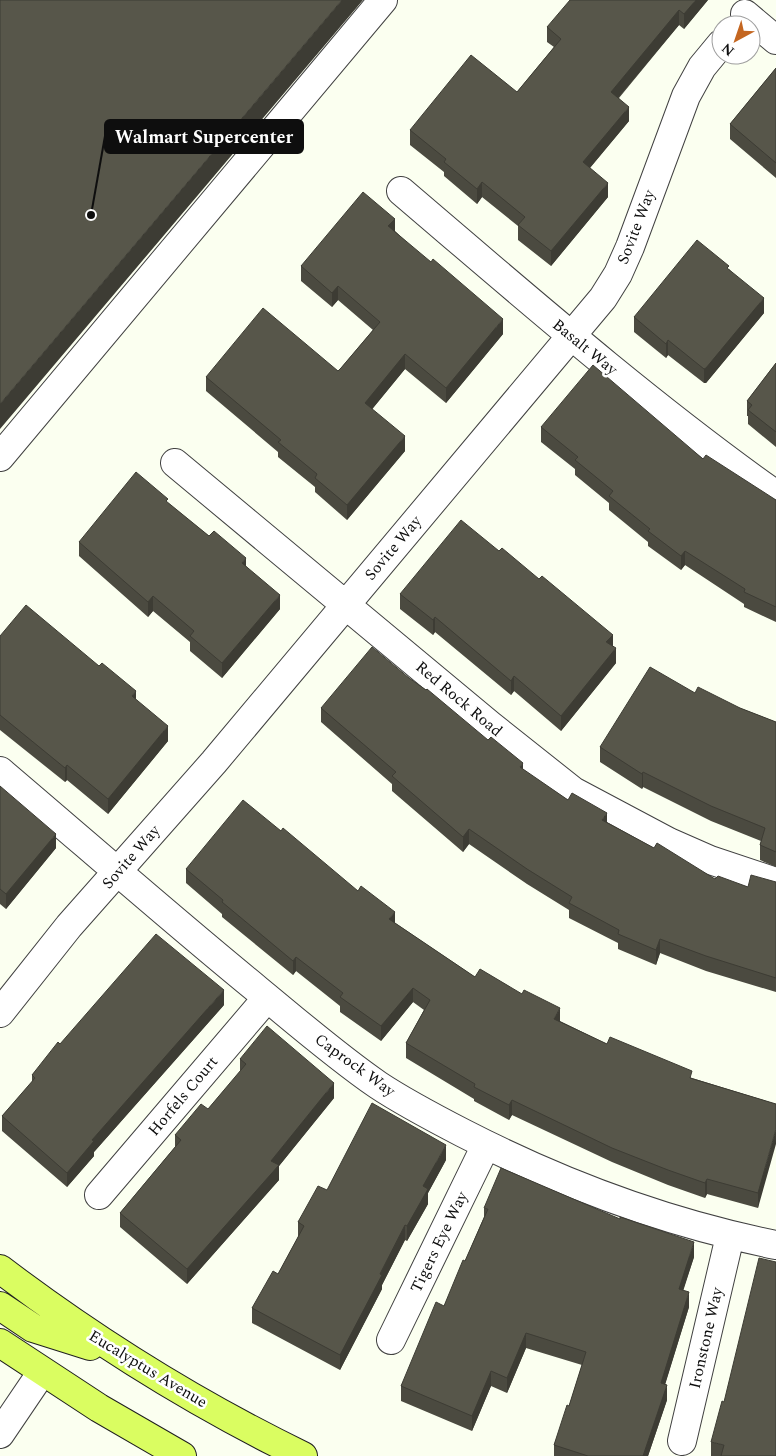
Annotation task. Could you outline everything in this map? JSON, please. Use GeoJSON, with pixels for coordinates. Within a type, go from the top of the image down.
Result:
{"type":"FeatureCollection","features":[{"type":"Feature","properties":{"kind":"main road","name":"Eucalyptus Avenue"},"geometry":{"type":"LineString","coordinates":[[0,1269],[70,1321],[202,1402],[303,1456]]}},
{"type":"Feature","properties":{"kind":"main road"},"geometry":{"type":"LineString","coordinates":[[0,1306],[33,1328],[134,1360]]}},
{"type":"Feature","properties":{"kind":"main road"},"geometry":{"type":"LineString","coordinates":[[0,1342],[42,1372],[182,1456]]}},
{"type":"Feature","properties":{"kind":"street"},"geometry":{"type":"LineString","coordinates":[[0,457],[383,0]]}},
{"type":"Feature","properties":{"kind":"street"},"geometry":{"type":"LineString","coordinates":[[746,13],[776,40]]}},
{"type":"Feature","properties":{"kind":"street","name":"Sovite Way"},"geometry":{"type":"LineString","coordinates":[[0,1013],[69,926],[214,762],[603,298],[625,261],[686,96],[702,67],[711,56]]}},
{"type":"Feature","properties":{"kind":"street","name":"Basalt Way"},"geometry":{"type":"LineString","coordinates":[[401,191],[572,337],[725,460],[776,495]]}},
{"type":"Feature","properties":{"kind":"street","name":"Red Rock Road"},"geometry":{"type":"LineString","coordinates":[[175,463],[345,606],[490,725],[573,790],[669,842],[710,860],[776,882]]}},
{"type":"Feature","properties":{"kind":"street","name":"Caprock Way"},"geometry":{"type":"LineString","coordinates":[[0,771],[267,998],[380,1086],[420,1111],[486,1145],[600,1196],[730,1236],[776,1245]]}},
{"type":"Feature","properties":{"kind":"street","name":"Horfels Court"},"geometry":{"type":"LineString","coordinates":[[99,1195],[267,998]]}},
{"type":"Feature","properties":{"kind":"street","name":"Tigers Eye Way"},"geometry":{"type":"LineString","coordinates":[[391,1340],[486,1145]]}},
{"type":"Feature","properties":{"kind":"street","name":"Ironstone Way"},"geometry":{"type":"LineString","coordinates":[[682,1441],[730,1236]]}},
{"type":"Feature","properties":{"kind":"street"},"geometry":{"type":"LineString","coordinates":[[0,1434],[42,1372]]}},
{"type":"Feature","properties":{"kind":"building"},"geometry":{"type":"Polygon","coordinates":[[[0,0],[342,0],[0,404],[0,0]]]}},
{"type":"Feature","properties":{"kind":"building"},"geometry":{"type":"Polygon","coordinates":[[[570,0],[696,0],[684,14],[679,10],[611,92],[629,107],[583,162],[608,183],[551,251],[518,225],[525,217],[482,182],[477,189],[444,162],[446,159],[410,130],[471,55],[517,92],[561,39],[547,27],[570,0]]]}},
{"type":"Feature","properties":{"kind":"building"},"geometry":{"type":"Polygon","coordinates":[[[776,68],[776,163],[730,124],[776,68]]]}},
{"type":"Feature","properties":{"kind":"building"},"geometry":{"type":"Polygon","coordinates":[[[363,192],[395,219],[388,226],[431,262],[433,259],[503,319],[446,388],[405,354],[365,403],[405,436],[347,505],[315,478],[317,474],[278,442],[281,440],[206,377],[263,308],[338,371],[341,368],[380,322],[338,286],[332,293],[301,266],[363,192]]]}},
{"type":"Feature","properties":{"kind":"building"},"geometry":{"type":"Polygon","coordinates":[[[697,240],[729,266],[727,268],[764,298],[704,369],[668,340],[666,344],[634,317],[697,240]]]}},
{"type":"Feature","properties":{"kind":"building"},"geometry":{"type":"Polygon","coordinates":[[[776,363],[776,432],[748,410],[752,405],[747,401],[776,363]]]}},
{"type":"Feature","properties":{"kind":"building"},"geometry":{"type":"Polygon","coordinates":[[[593,365],[703,459],[706,455],[776,500],[776,607],[744,592],[745,589],[685,551],[681,556],[648,531],[650,529],[609,496],[613,491],[575,460],[578,457],[541,427],[593,365]]]}},
{"type":"Feature","properties":{"kind":"building"},"geometry":{"type":"Polygon","coordinates":[[[136,472],[168,499],[166,501],[209,536],[214,531],[246,558],[242,563],[280,595],[222,663],[190,636],[194,631],[153,596],[148,602],[79,542],[136,472]]]}},
{"type":"Feature","properties":{"kind":"building"},"geometry":{"type":"Polygon","coordinates":[[[461,520],[499,551],[502,548],[539,579],[542,576],[613,635],[606,642],[616,648],[561,716],[514,676],[511,681],[435,617],[433,620],[400,594],[461,520]]]}},
{"type":"Feature","properties":{"kind":"building"},"geometry":{"type":"Polygon","coordinates":[[[26,605],[99,666],[102,663],[136,691],[132,696],[168,726],[108,799],[67,765],[65,768],[0,715],[0,636],[26,605]]]}},
{"type":"Feature","properties":{"kind":"building"},"geometry":{"type":"Polygon","coordinates":[[[372,647],[409,678],[427,689],[488,740],[491,737],[523,763],[520,767],[568,800],[572,793],[607,813],[602,820],[654,848],[657,843],[715,879],[718,876],[748,887],[751,875],[776,882],[776,978],[660,939],[656,950],[618,934],[619,930],[569,903],[572,897],[469,829],[463,837],[392,776],[396,772],[321,708],[372,647]]]}},
{"type":"Feature","properties":{"kind":"building"},"geometry":{"type":"Polygon","coordinates":[[[650,667],[695,693],[698,687],[740,708],[776,722],[776,852],[760,845],[765,828],[711,806],[643,772],[642,774],[600,747],[650,667]]]}},
{"type":"Feature","properties":{"kind":"building"},"geometry":{"type":"Polygon","coordinates":[[[0,786],[56,834],[6,894],[0,889],[0,786]]]}},
{"type":"Feature","properties":{"kind":"building"},"geometry":{"type":"Polygon","coordinates":[[[243,800],[281,831],[283,828],[358,891],[361,886],[395,912],[389,919],[475,977],[480,969],[522,994],[524,990],[560,1008],[554,1019],[607,1044],[610,1037],[692,1071],[690,1078],[776,1104],[776,1129],[758,1193],[707,1179],[705,1183],[668,1170],[612,1148],[512,1100],[509,1105],[474,1087],[475,1084],[406,1043],[430,1000],[413,988],[381,1026],[340,997],[343,993],[296,957],[293,961],[222,902],[223,900],[186,869],[243,800]]]}},
{"type":"Feature","properties":{"kind":"building"},"geometry":{"type":"Polygon","coordinates":[[[156,934],[224,990],[92,1140],[94,1141],[67,1173],[2,1116],[35,1078],[32,1075],[58,1042],[60,1044],[156,934]]]}},
{"type":"Feature","properties":{"kind":"building"},"geometry":{"type":"Polygon","coordinates":[[[267,1026],[334,1083],[271,1161],[279,1165],[187,1269],[120,1213],[181,1140],[175,1135],[201,1104],[208,1109],[246,1064],[240,1059],[267,1026]]]}},
{"type":"Feature","properties":{"kind":"building"},"geometry":{"type":"Polygon","coordinates":[[[372,1103],[446,1145],[423,1186],[428,1189],[407,1226],[405,1225],[380,1274],[382,1275],[340,1355],[252,1308],[273,1271],[278,1274],[304,1226],[298,1222],[318,1186],[327,1190],[372,1103]]]}},
{"type":"Feature","properties":{"kind":"building"},"geometry":{"type":"Polygon","coordinates":[[[501,1168],[620,1219],[620,1217],[694,1242],[679,1289],[689,1292],[661,1383],[667,1385],[643,1456],[588,1456],[554,1445],[586,1352],[526,1333],[507,1378],[491,1371],[472,1416],[401,1386],[436,1302],[444,1306],[463,1260],[465,1261],[488,1209],[484,1208],[501,1168]]]}},
{"type":"Feature","properties":{"kind":"building"},"geometry":{"type":"Polygon","coordinates":[[[759,1258],[776,1262],[776,1456],[721,1456],[724,1445],[711,1442],[722,1401],[724,1402],[759,1258]]]}},
{"type":"Feature","properties":{"kind":"place","name":"Walmart Supercenter"},"geometry":{"type":"Point","coordinates":[91,215]}}]}
